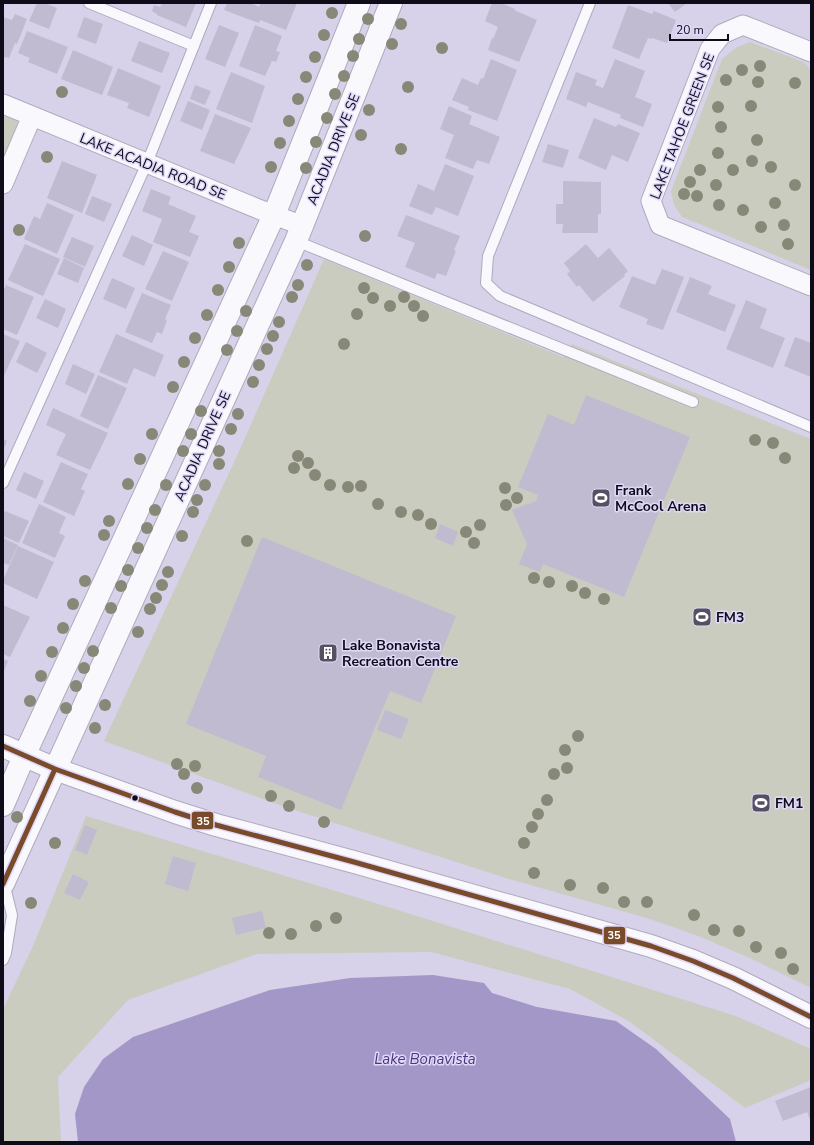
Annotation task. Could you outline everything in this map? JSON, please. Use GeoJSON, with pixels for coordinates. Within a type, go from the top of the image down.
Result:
{"type":"FeatureCollection","features":[{"type":"Feature","properties":{"kind":"street"},"geometry":{"type":"LineString","coordinates":[[3,805],[24,756],[274,215],[359,3]]}},
{"type":"Feature","properties":{"kind":"street","name":"ACADIA DRIVE SE"},"geometry":{"type":"LineString","coordinates":[[3,884],[300,234],[391,3]]}},
{"type":"Feature","properties":{"kind":"street","name":"LAKE TAHOE GREEN SE"},"geometry":{"type":"LineString","coordinates":[[811,52],[743,26],[722,34],[710,50],[651,201],[660,224],[811,286]]}},
{"type":"Feature","properties":{"kind":"street","name":"LAKE ACADIA ROAD SE"},"geometry":{"type":"LineString","coordinates":[[3,104],[274,215],[300,234]]}},
{"type":"Feature","properties":{"kind":"street"},"geometry":{"type":"LineString","coordinates":[[3,184],[32,116]]}},
{"type":"Feature","properties":{"kind":"street"},"geometry":{"type":"LineString","coordinates":[[3,746],[55,769],[216,825],[354,862],[651,946],[693,961],[733,978],[811,1017]]}},
{"type":"Feature","properties":{"kind":"lane"},"geometry":{"type":"LineString","coordinates":[[89,3],[194,46]]}},
{"type":"Feature","properties":{"kind":"lane"},"geometry":{"type":"LineString","coordinates":[[3,483],[147,163],[211,3]]}},
{"type":"Feature","properties":{"kind":"lane"},"geometry":{"type":"LineString","coordinates":[[590,3],[488,256],[486,283],[500,296],[811,427]]}},
{"type":"Feature","properties":{"kind":"lane"},"geometry":{"type":"LineString","coordinates":[[300,234],[693,402]]}},
{"type":"Feature","properties":{"kind":"lane"},"geometry":{"type":"LineString","coordinates":[[3,884],[12,915],[6,953],[3,960]]}},
{"type":"Feature","properties":{"kind":"shaded area"},"geometry":{"type":"Polygon","coordinates":[[[750,42],[804,62],[811,70],[811,270],[682,217],[674,205],[671,191],[722,59],[737,47],[750,42]]]}},
{"type":"Feature","properties":{"kind":"shaded area"},"geometry":{"type":"Polygon","coordinates":[[[3,104],[32,116],[3,184],[3,104]]]}},
{"type":"Feature","properties":{"kind":"shaded area"},"geometry":{"type":"Polygon","coordinates":[[[324,259],[563,357],[572,344],[811,439],[811,988],[752,959],[698,936],[650,919],[509,879],[285,807],[104,741],[236,458],[324,259]]]}},
{"type":"Feature","properties":{"kind":"shaded area"},"geometry":{"type":"Polygon","coordinates":[[[86,816],[369,901],[736,1016],[811,1049],[811,1080],[745,1108],[630,1022],[570,989],[431,952],[257,954],[128,1000],[58,1077],[61,1142],[3,1142],[3,1009],[33,946],[86,816]]]}},
{"type":"Feature","properties":{"kind":"water","name":"Lake Bonavista"},"geometry":{"type":"Polygon","coordinates":[[[433,975],[484,983],[492,993],[537,1007],[616,1021],[656,1049],[730,1119],[736,1142],[78,1142],[75,1114],[84,1087],[103,1059],[133,1037],[270,990],[350,978],[433,975]]]}},
{"type":"Feature","properties":{"kind":"building"},"geometry":{"type":"Polygon","coordinates":[[[37,3],[45,3],[57,8],[49,29],[29,21],[37,3]]]}},
{"type":"Feature","properties":{"kind":"building"},"geometry":{"type":"Polygon","coordinates":[[[162,3],[196,3],[186,27],[157,15],[152,11],[154,5],[160,7],[162,3]]]}},
{"type":"Feature","properties":{"kind":"building"},"geometry":{"type":"Polygon","coordinates":[[[227,3],[251,3],[259,7],[261,3],[297,3],[286,30],[260,20],[259,23],[224,10],[227,3]]]}},
{"type":"Feature","properties":{"kind":"building"},"geometry":{"type":"Polygon","coordinates":[[[492,3],[501,3],[537,20],[519,62],[488,50],[498,27],[485,21],[492,3]]]}},
{"type":"Feature","properties":{"kind":"building"},"geometry":{"type":"Polygon","coordinates":[[[668,3],[687,3],[675,12],[668,3]]]}},
{"type":"Feature","properties":{"kind":"building"},"geometry":{"type":"Polygon","coordinates":[[[628,5],[652,14],[654,11],[676,20],[667,43],[648,38],[639,59],[612,48],[628,5]]]}},
{"type":"Feature","properties":{"kind":"building"},"geometry":{"type":"Polygon","coordinates":[[[15,14],[27,19],[17,44],[15,43],[9,58],[6,58],[3,56],[3,17],[12,20],[15,14]]]}},
{"type":"Feature","properties":{"kind":"building"},"geometry":{"type":"Polygon","coordinates":[[[84,17],[103,24],[96,44],[77,37],[84,17]]]}},
{"type":"Feature","properties":{"kind":"building"},"geometry":{"type":"Polygon","coordinates":[[[219,25],[239,33],[225,67],[205,59],[219,25]]]}},
{"type":"Feature","properties":{"kind":"building"},"geometry":{"type":"Polygon","coordinates":[[[255,25],[282,36],[276,51],[280,52],[276,62],[272,61],[265,76],[239,66],[255,25]]]}},
{"type":"Feature","properties":{"kind":"building"},"geometry":{"type":"Polygon","coordinates":[[[27,31],[68,47],[57,74],[28,62],[30,58],[18,53],[27,31]]]}},
{"type":"Feature","properties":{"kind":"building"},"geometry":{"type":"Polygon","coordinates":[[[139,41],[170,53],[162,73],[131,61],[139,41]]]}},
{"type":"Feature","properties":{"kind":"building"},"geometry":{"type":"Polygon","coordinates":[[[73,50],[113,67],[102,95],[61,79],[73,50]]]}},
{"type":"Feature","properties":{"kind":"building"},"geometry":{"type":"Polygon","coordinates":[[[491,59],[517,70],[497,121],[468,110],[469,107],[452,100],[462,78],[478,85],[481,78],[483,79],[491,59]]]}},
{"type":"Feature","properties":{"kind":"building"},"geometry":{"type":"Polygon","coordinates":[[[615,59],[645,71],[635,97],[652,104],[643,127],[620,118],[621,115],[588,102],[586,107],[566,99],[576,72],[597,80],[595,85],[603,88],[615,59]]]}},
{"type":"Feature","properties":{"kind":"building"},"geometry":{"type":"Polygon","coordinates":[[[118,68],[161,86],[149,117],[127,108],[129,103],[107,95],[118,68]]]}},
{"type":"Feature","properties":{"kind":"building"},"geometry":{"type":"Polygon","coordinates":[[[231,72],[265,86],[252,123],[216,109],[231,72]]]}},
{"type":"Feature","properties":{"kind":"building"},"geometry":{"type":"Polygon","coordinates":[[[195,85],[211,91],[205,105],[190,99],[195,85]]]}},
{"type":"Feature","properties":{"kind":"building"},"geometry":{"type":"Polygon","coordinates":[[[188,101],[210,110],[202,130],[180,121],[188,101]]]}},
{"type":"Feature","properties":{"kind":"building"},"geometry":{"type":"Polygon","coordinates":[[[449,106],[472,116],[469,124],[500,137],[489,164],[477,160],[473,169],[445,158],[454,135],[440,129],[449,106]]]}},
{"type":"Feature","properties":{"kind":"building"},"geometry":{"type":"Polygon","coordinates":[[[215,114],[251,128],[234,164],[200,151],[215,114]]]}},
{"type":"Feature","properties":{"kind":"building"},"geometry":{"type":"Polygon","coordinates":[[[594,118],[616,127],[618,124],[640,133],[628,162],[612,155],[606,170],[578,158],[594,118]]]}},
{"type":"Feature","properties":{"kind":"building"},"geometry":{"type":"Polygon","coordinates":[[[548,144],[569,150],[563,168],[542,162],[548,144]]]}},
{"type":"Feature","properties":{"kind":"building"},"geometry":{"type":"Polygon","coordinates":[[[62,161],[97,175],[82,213],[47,198],[62,161]]]}},
{"type":"Feature","properties":{"kind":"building"},"geometry":{"type":"Polygon","coordinates":[[[445,164],[474,176],[458,216],[436,207],[432,215],[409,206],[418,184],[434,191],[445,164]]]}},
{"type":"Feature","properties":{"kind":"building"},"geometry":{"type":"Polygon","coordinates":[[[563,181],[601,182],[601,214],[598,214],[598,233],[562,233],[563,224],[556,224],[556,204],[563,204],[563,181]]]}},
{"type":"Feature","properties":{"kind":"building"},"geometry":{"type":"Polygon","coordinates":[[[151,189],[171,197],[162,219],[142,211],[151,189]]]}},
{"type":"Feature","properties":{"kind":"building"},"geometry":{"type":"Polygon","coordinates":[[[92,196],[112,204],[104,222],[85,214],[92,196]]]}},
{"type":"Feature","properties":{"kind":"building"},"geometry":{"type":"Polygon","coordinates":[[[47,203],[74,215],[57,254],[24,239],[34,216],[40,219],[47,203]]]}},
{"type":"Feature","properties":{"kind":"building"},"geometry":{"type":"Polygon","coordinates":[[[168,204],[196,216],[189,232],[199,236],[190,257],[153,242],[168,204]]]}},
{"type":"Feature","properties":{"kind":"building"},"geometry":{"type":"Polygon","coordinates":[[[406,215],[460,236],[446,276],[437,273],[435,279],[405,267],[415,243],[397,236],[406,215]]]}},
{"type":"Feature","properties":{"kind":"building"},"geometry":{"type":"Polygon","coordinates":[[[132,235],[153,245],[144,266],[122,256],[132,235]]]}},
{"type":"Feature","properties":{"kind":"building"},"geometry":{"type":"Polygon","coordinates":[[[72,237],[94,246],[85,267],[63,257],[72,237]]]}},
{"type":"Feature","properties":{"kind":"building"},"geometry":{"type":"Polygon","coordinates":[[[25,244],[60,259],[43,296],[8,280],[25,244]]]}},
{"type":"Feature","properties":{"kind":"building"},"geometry":{"type":"Polygon","coordinates":[[[586,244],[598,258],[609,248],[628,271],[624,275],[625,276],[593,302],[579,285],[577,287],[567,274],[570,271],[564,263],[586,244]]]}},
{"type":"Feature","properties":{"kind":"building"},"geometry":{"type":"Polygon","coordinates":[[[163,251],[189,262],[172,301],[145,289],[163,251]]]}},
{"type":"Feature","properties":{"kind":"building"},"geometry":{"type":"Polygon","coordinates":[[[64,258],[84,268],[78,283],[57,274],[64,258]]]}},
{"type":"Feature","properties":{"kind":"building"},"geometry":{"type":"Polygon","coordinates":[[[662,269],[684,277],[663,330],[646,324],[648,319],[619,307],[632,276],[655,285],[662,269]]]}},
{"type":"Feature","properties":{"kind":"building"},"geometry":{"type":"Polygon","coordinates":[[[690,277],[712,286],[708,294],[736,305],[725,332],[676,312],[690,277]]]}},
{"type":"Feature","properties":{"kind":"building"},"geometry":{"type":"Polygon","coordinates":[[[112,278],[135,288],[126,309],[103,299],[112,278]]]}},
{"type":"Feature","properties":{"kind":"building"},"geometry":{"type":"Polygon","coordinates":[[[6,285],[34,297],[17,335],[3,329],[3,292],[6,285]]]}},
{"type":"Feature","properties":{"kind":"building"},"geometry":{"type":"Polygon","coordinates":[[[142,293],[171,305],[165,319],[167,320],[162,334],[157,332],[152,343],[125,332],[142,293]]]}},
{"type":"Feature","properties":{"kind":"building"},"geometry":{"type":"Polygon","coordinates":[[[45,299],[66,309],[58,328],[36,318],[45,299]]]}},
{"type":"Feature","properties":{"kind":"building"},"geometry":{"type":"Polygon","coordinates":[[[746,300],[767,309],[760,328],[785,338],[773,368],[726,349],[746,300]]]}},
{"type":"Feature","properties":{"kind":"building"},"geometry":{"type":"Polygon","coordinates":[[[3,334],[20,341],[3,378],[3,334]]]}},
{"type":"Feature","properties":{"kind":"building"},"geometry":{"type":"Polygon","coordinates":[[[116,334],[164,355],[155,377],[134,368],[127,384],[99,372],[116,334]]]}},
{"type":"Feature","properties":{"kind":"building"},"geometry":{"type":"Polygon","coordinates":[[[795,337],[811,343],[811,377],[784,366],[795,337]]]}},
{"type":"Feature","properties":{"kind":"building"},"geometry":{"type":"Polygon","coordinates":[[[26,342],[47,353],[37,373],[16,362],[26,342]]]}},
{"type":"Feature","properties":{"kind":"building"},"geometry":{"type":"Polygon","coordinates":[[[73,364],[95,374],[86,394],[65,384],[73,364]]]}},
{"type":"Feature","properties":{"kind":"building"},"geometry":{"type":"Polygon","coordinates":[[[98,375],[127,388],[108,429],[80,416],[98,375]]]}},
{"type":"Feature","properties":{"kind":"building","name":"Frank McCool Arena"},"geometry":{"type":"Polygon","coordinates":[[[586,395],[690,437],[624,597],[543,564],[540,572],[519,564],[527,544],[512,510],[536,501],[538,495],[518,487],[548,414],[574,425],[586,395]]]}},
{"type":"Feature","properties":{"kind":"building"},"geometry":{"type":"Polygon","coordinates":[[[53,408],[108,433],[90,470],[56,455],[66,434],[46,425],[53,408]]]}},
{"type":"Feature","properties":{"kind":"building"},"geometry":{"type":"Polygon","coordinates":[[[3,439],[7,441],[3,451],[3,439]]]}},
{"type":"Feature","properties":{"kind":"building"},"geometry":{"type":"Polygon","coordinates":[[[61,462],[88,474],[81,489],[85,491],[74,516],[43,502],[61,462]]]}},
{"type":"Feature","properties":{"kind":"building"},"geometry":{"type":"Polygon","coordinates":[[[24,472],[44,481],[36,499],[16,490],[24,472]]]}},
{"type":"Feature","properties":{"kind":"building"},"geometry":{"type":"Polygon","coordinates":[[[39,504],[66,517],[59,533],[65,536],[55,558],[22,543],[39,504]]]}},
{"type":"Feature","properties":{"kind":"building"},"geometry":{"type":"Polygon","coordinates":[[[5,511],[29,521],[19,543],[3,536],[3,516],[5,511]]]}},
{"type":"Feature","properties":{"kind":"building"},"geometry":{"type":"Polygon","coordinates":[[[440,524],[458,532],[453,546],[435,538],[440,524]]]}},
{"type":"Feature","properties":{"kind":"building","name":"Lake Bonavista Recreation Centre"},"geometry":{"type":"Polygon","coordinates":[[[262,537],[456,616],[421,703],[390,691],[341,810],[258,777],[266,756],[186,724],[262,537]]]}},
{"type":"Feature","properties":{"kind":"building"},"geometry":{"type":"Polygon","coordinates":[[[3,538],[18,545],[9,565],[3,563],[3,538]]]}},
{"type":"Feature","properties":{"kind":"building"},"geometry":{"type":"Polygon","coordinates":[[[18,546],[54,562],[37,599],[3,583],[18,546]]]}},
{"type":"Feature","properties":{"kind":"building"},"geometry":{"type":"Polygon","coordinates":[[[3,605],[30,617],[10,657],[3,654],[3,605]]]}},
{"type":"Feature","properties":{"kind":"building"},"geometry":{"type":"Polygon","coordinates":[[[3,659],[8,661],[3,673],[3,659]]]}},
{"type":"Feature","properties":{"kind":"building"},"geometry":{"type":"Polygon","coordinates":[[[385,710],[409,719],[401,739],[377,730],[385,710]]]}},
{"type":"Feature","properties":{"kind":"building"},"geometry":{"type":"Polygon","coordinates":[[[85,825],[97,830],[87,855],[75,850],[85,825]]]}},
{"type":"Feature","properties":{"kind":"building"},"geometry":{"type":"Polygon","coordinates":[[[173,856],[196,863],[188,891],[165,884],[173,856]]]}},
{"type":"Feature","properties":{"kind":"building"},"geometry":{"type":"Polygon","coordinates":[[[73,874],[89,882],[80,900],[64,893],[73,874]]]}},
{"type":"Feature","properties":{"kind":"building"},"geometry":{"type":"Polygon","coordinates":[[[262,911],[266,928],[236,935],[232,918],[262,911]]]}},
{"type":"Feature","properties":{"kind":"building"},"geometry":{"type":"Polygon","coordinates":[[[811,1087],[811,1122],[807,1112],[783,1121],[775,1101],[811,1087]]]}},
{"type":"Feature","properties":{"kind":"transit line","name":"35"},"geometry":{"type":"LineString","coordinates":[[3,746],[55,769],[216,825],[354,862],[651,946],[693,961],[733,978],[811,1017]]}},
{"type":"Feature","properties":{"kind":"transit line","name":"35"},"geometry":{"type":"LineString","coordinates":[[3,884],[55,769]]}},
{"type":"Feature","properties":{"kind":"place","name":"Frank McCool Arena"},"geometry":{"type":"Point","coordinates":[601,498]}},
{"type":"Feature","properties":{"kind":"place","name":"FM3"},"geometry":{"type":"Point","coordinates":[702,617]}},
{"type":"Feature","properties":{"kind":"place","name":"Lake Bonavista Recreation Centre"},"geometry":{"type":"Point","coordinates":[328,653]}},
{"type":"Feature","properties":{"kind":"place","name":"FM1"},"geometry":{"type":"Point","coordinates":[761,803]}}]}
